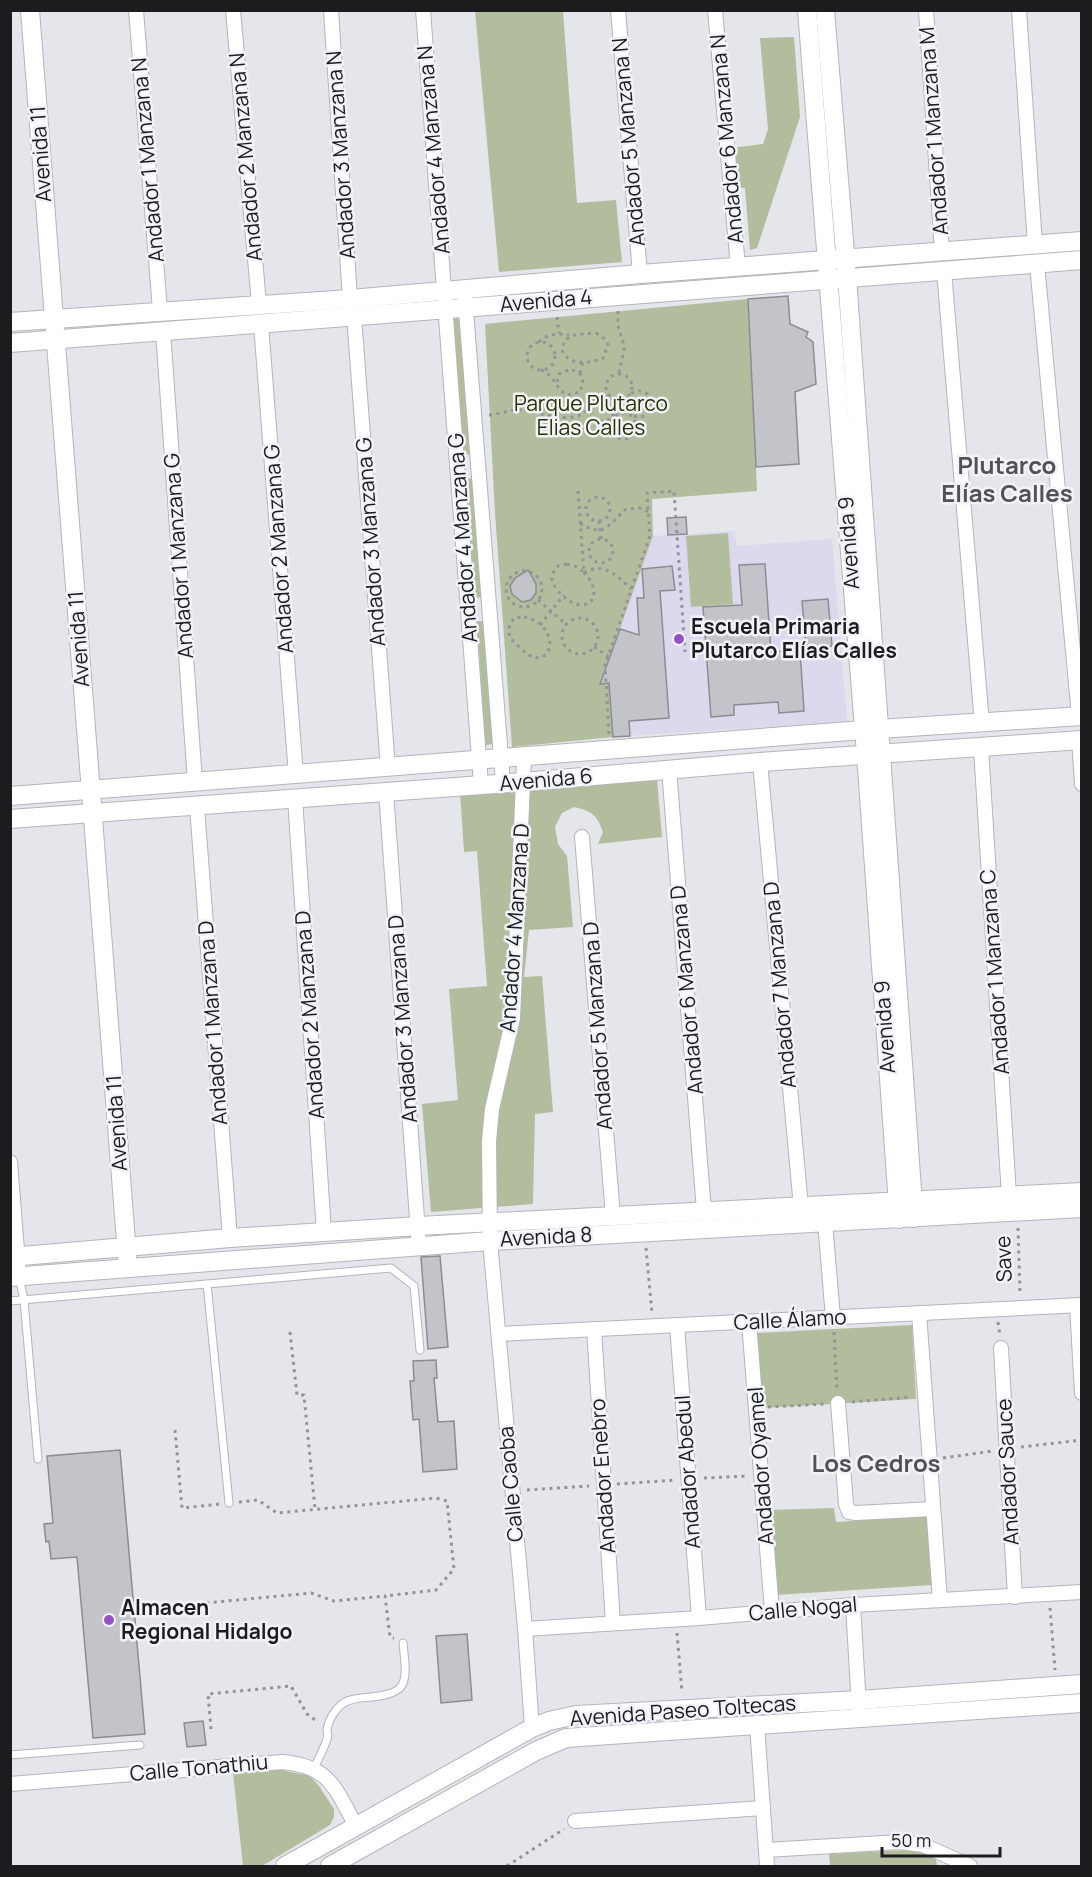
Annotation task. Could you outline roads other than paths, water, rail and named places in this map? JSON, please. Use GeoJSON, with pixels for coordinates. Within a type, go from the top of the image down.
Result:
{"type":"FeatureCollection","features":[{"type":"Feature","properties":{"kind":"street","name":"Avenida 11"},"geometry":{"type":"LineString","coordinates":[[30,10],[128,1267]]}},
{"type":"Feature","properties":{"kind":"street","name":"Andador 1 Manzana N"},"geometry":{"type":"LineString","coordinates":[[136,10],[160,310]]}},
{"type":"Feature","properties":{"kind":"street","name":"Andador 2 Manzana N"},"geometry":{"type":"LineString","coordinates":[[233,10],[259,304]]}},
{"type":"Feature","properties":{"kind":"street","name":"Andador 3 Manzana N"},"geometry":{"type":"LineString","coordinates":[[331,10],[352,308]]}},
{"type":"Feature","properties":{"kind":"street","name":"Andador 4 Manzana N"},"geometry":{"type":"LineString","coordinates":[[423,10],[445,290]]}},
{"type":"Feature","properties":{"kind":"street","name":"Andador 5 Manzana N"},"geometry":{"type":"LineString","coordinates":[[618,10],[640,274]]}},
{"type":"Feature","properties":{"kind":"street","name":"Andador 6 Manzana N"},"geometry":{"type":"LineString","coordinates":[[715,10],[738,267]]}},
{"type":"Feature","properties":{"kind":"street","name":"Avenida 9"},"geometry":{"type":"LineString","coordinates":[[807,10],[838,278],[906,1210]]}},
{"type":"Feature","properties":{"kind":"street","name":"Avenida 9"},"geometry":{"type":"LineString","coordinates":[[825,10],[836,259]]}},
{"type":"Feature","properties":{"kind":"street","name":"Andador 1 Manzana M"},"geometry":{"type":"LineString","coordinates":[[926,10],[942,252]]}},
{"type":"Feature","properties":{"kind":"street"},"geometry":{"type":"LineString","coordinates":[[1019,10],[1035,245]]}},
{"type":"Feature","properties":{"kind":"street","name":"Avenida 4"},"geometry":{"type":"LineString","coordinates":[[423,301],[447,309],[495,287],[1082,241]]}},
{"type":"Feature","properties":{"kind":"street"},"geometry":{"type":"LineString","coordinates":[[874,257],[875,276]]}},
{"type":"Feature","properties":{"kind":"street","name":"Avenida 4"},"geometry":{"type":"LineString","coordinates":[[17,342],[261,324],[352,308],[423,301],[445,290],[465,299],[497,305],[1082,260]]}},
{"type":"Feature","properties":{"kind":"street"},"geometry":{"type":"LineString","coordinates":[[803,262],[804,281]]}},
{"type":"Feature","properties":{"kind":"street"},"geometry":{"type":"LineString","coordinates":[[1037,264],[1080,716]]}},
{"type":"Feature","properties":{"kind":"street"},"geometry":{"type":"LineString","coordinates":[[944,271],[982,724]]}},
{"type":"Feature","properties":{"kind":"street"},"geometry":{"type":"LineString","coordinates":[[495,287],[497,305]]}},
{"type":"Feature","properties":{"kind":"street","name":"Andador 4 Manzana G"},"geometry":{"type":"LineString","coordinates":[[445,290],[481,785]]}},
{"type":"Feature","properties":{"kind":"street","name":"Andador 4 Manzana G"},"geometry":{"type":"LineString","coordinates":[[465,299],[503,783]]}},
{"type":"Feature","properties":{"kind":"street","name":"Avenida 4"},"geometry":{"type":"LineString","coordinates":[[16,321],[259,304],[352,308]]}},
{"type":"Feature","properties":{"kind":"street","name":"Andador 3 Manzana G"},"geometry":{"type":"LineString","coordinates":[[352,308],[388,768]]}},
{"type":"Feature","properties":{"kind":"street"},"geometry":{"type":"LineString","coordinates":[[90,317],[92,337]]}},
{"type":"Feature","properties":{"kind":"street"},"geometry":{"type":"LineString","coordinates":[[16,321],[17,342]]}},
{"type":"Feature","properties":{"kind":"street","name":"Andador 2 Manzana G"},"geometry":{"type":"LineString","coordinates":[[261,324],[296,775]]}},
{"type":"Feature","properties":{"kind":"street","name":"Andador 1 Manzana G"},"geometry":{"type":"LineString","coordinates":[[163,331],[195,782]]}},
{"type":"Feature","properties":{"kind":"street"},"geometry":{"type":"LineString","coordinates":[[458,469],[478,468]]}},
{"type":"Feature","properties":{"kind":"street"},"geometry":{"type":"LineString","coordinates":[[469,613],[490,612]]}},
{"type":"Feature","properties":{"kind":"street","name":"Avenida 6"},"geometry":{"type":"LineString","coordinates":[[10,796],[1080,716]]}},
{"type":"Feature","properties":{"kind":"street"},"geometry":{"type":"LineString","coordinates":[[1080,740],[1082,784]]}},
{"type":"Feature","properties":{"kind":"street","name":"Avenida 6"},"geometry":{"type":"LineString","coordinates":[[10,819],[197,807],[760,762],[1080,740]]}},
{"type":"Feature","properties":{"kind":"street","name":"Andador 1 Manzana C"},"geometry":{"type":"LineString","coordinates":[[981,748],[1013,1203]]}},
{"type":"Feature","properties":{"kind":"street","name":"Andador 4 Manzana D"},"geometry":{"type":"LineString","coordinates":[[491,1232],[489,1141],[492,1109],[513,1018],[524,758]]}},
{"type":"Feature","properties":{"kind":"street","name":"Andador 7 Manzana D"},"geometry":{"type":"LineString","coordinates":[[760,762],[801,1208]]}},
{"type":"Feature","properties":{"kind":"street","name":"Andador 6 Manzana D"},"geometry":{"type":"LineString","coordinates":[[669,769],[704,1211]]}},
{"type":"Feature","properties":{"kind":"street","name":"Andador 3 Manzana D"},"geometry":{"type":"LineString","coordinates":[[386,792],[419,1246]]}},
{"type":"Feature","properties":{"kind":"street","name":"Andador 2 Manzana D"},"geometry":{"type":"LineString","coordinates":[[295,798],[324,1232]]}},
{"type":"Feature","properties":{"kind":"street","name":"Andador 1 Manzana D"},"geometry":{"type":"LineString","coordinates":[[197,807],[230,1238]]}},
{"type":"Feature","properties":{"kind":"street","name":"Andador 5 Manzana D"},"geometry":{"type":"LineString","coordinates":[[582,837],[613,1216]]}},
{"type":"Feature","properties":{"kind":"street"},"geometry":{"type":"LineString","coordinates":[[10,1162],[15,1276]]}},
{"type":"Feature","properties":{"kind":"street","name":"Avenida 8"},"geometry":{"type":"LineString","coordinates":[[14,1256],[230,1238],[418,1226],[491,1232],[645,1231],[825,1222],[906,1210],[1013,1203],[1082,1192]]}},
{"type":"Feature","properties":{"kind":"street","name":"Avenida 8"},"geometry":{"type":"LineString","coordinates":[[1013,1203],[1082,1208]]}},
{"type":"Feature","properties":{"kind":"street","name":"Avenida 8"},"geometry":{"type":"LineString","coordinates":[[15,1276],[419,1246],[491,1232],[613,1216],[801,1208],[906,1210]]}},
{"type":"Feature","properties":{"kind":"street"},"geometry":{"type":"LineString","coordinates":[[825,1222],[834,1318]]}},
{"type":"Feature","properties":{"kind":"street","name":"Calle Caoba"},"geometry":{"type":"LineString","coordinates":[[491,1232],[532,1728]]}},
{"type":"Feature","properties":{"kind":"street"},"geometry":{"type":"LineString","coordinates":[[1079,1305],[1082,1393]]}},
{"type":"Feature","properties":{"kind":"street","name":"Calle Álamo"},"geometry":{"type":"LineString","coordinates":[[499,1334],[834,1318],[1020,1306],[1079,1305]]}},
{"type":"Feature","properties":{"kind":"street"},"geometry":{"type":"LineString","coordinates":[[919,1313],[940,1600]]}},
{"type":"Feature","properties":{"kind":"street","name":"Andador Oyamel"},"geometry":{"type":"LineString","coordinates":[[749,1322],[772,1611]]}},
{"type":"Feature","properties":{"kind":"street","name":"Andador Abedul"},"geometry":{"type":"LineString","coordinates":[[677,1325],[699,1618]]}},
{"type":"Feature","properties":{"kind":"street","name":"Andador Enebro"},"geometry":{"type":"LineString","coordinates":[[594,1329],[613,1623]]}},
{"type":"Feature","properties":{"kind":"street","name":"Andador Sauce"},"geometry":{"type":"LineString","coordinates":[[1001,1348],[1015,1596]]}},
{"type":"Feature","properties":{"kind":"street"},"geometry":{"type":"LineString","coordinates":[[838,1403],[846,1504],[849,1512],[933,1509]]}},
{"type":"Feature","properties":{"kind":"street","name":"Calle Nogal"},"geometry":{"type":"LineString","coordinates":[[525,1629],[853,1605],[1082,1592]]}},
{"type":"Feature","properties":{"kind":"street"},"geometry":{"type":"LineString","coordinates":[[853,1605],[860,1709]]}},
{"type":"Feature","properties":{"kind":"street","name":"Avenida Paseo Toltecas"},"geometry":{"type":"LineString","coordinates":[[330,1866],[536,1751],[566,1738],[758,1725],[860,1709],[1082,1684]]}},
{"type":"Feature","properties":{"kind":"street","name":"Avenida Paseo Toltecas"},"geometry":{"type":"LineString","coordinates":[[285,1866],[532,1728],[549,1721],[576,1715],[684,1710],[860,1709],[1082,1703]]}},
{"type":"Feature","properties":{"kind":"street"},"geometry":{"type":"LineString","coordinates":[[758,1725],[768,1866]]}},
{"type":"Feature","properties":{"kind":"street","name":"Calle Tonathiu"},"geometry":{"type":"LineString","coordinates":[[10,1784],[282,1762],[302,1764],[314,1769]]}},
{"type":"Feature","properties":{"kind":"street"},"geometry":{"type":"LineString","coordinates":[[461,1767],[472,1787]]}},
{"type":"Feature","properties":{"kind":"street"},"geometry":{"type":"LineString","coordinates":[[314,1769],[328,1779],[356,1826]]}},
{"type":"Feature","properties":{"kind":"street"},"geometry":{"type":"LineString","coordinates":[[575,1821],[763,1808]]}},
{"type":"Feature","properties":{"kind":"street"},"geometry":{"type":"LineString","coordinates":[[766,1850],[900,1842],[923,1845],[970,1866]]}},
{"type":"Feature","properties":{"kind":"lane"},"geometry":{"type":"LineString","coordinates":[[10,1301],[391,1268],[414,1286],[420,1350]]}},
{"type":"Feature","properties":{"kind":"lane"},"geometry":{"type":"LineString","coordinates":[[15,1276],[24,1300],[38,1459]]}},
{"type":"Feature","properties":{"kind":"lane"},"geometry":{"type":"LineString","coordinates":[[207,1284],[229,1503]]}},
{"type":"Feature","properties":{"kind":"lane"},"geometry":{"type":"LineString","coordinates":[[314,1769],[328,1737],[327,1728],[332,1715],[341,1704],[354,1699],[387,1696],[398,1691],[404,1683],[406,1670],[403,1643]]}},
{"type":"Feature","properties":{"kind":"lane"},"geometry":{"type":"LineString","coordinates":[[10,1755],[140,1745]]}},
{"type":"Feature","properties":{"kind":"place","name":"Escuela Primaria Plutarco Elías Calles"},"geometry":{"type":"Point","coordinates":[679,639]}},
{"type":"Feature","properties":{"kind":"place","name":"Almacen Regional Hidalgo"},"geometry":{"type":"Point","coordinates":[109,1620]}},
{"type":"Feature","properties":{"kind":"district","name":"Plutarco Elías Calles"},"geometry":{"type":"Point","coordinates":[1007,480]}},
{"type":"Feature","properties":{"kind":"district","name":"Los Cedros"},"geometry":{"type":"Point","coordinates":[876,1464]}},
{"type":"Feature","properties":{"kind":"park label","name":"Parque Plutarco Elias Calles"},"geometry":{"type":"Point","coordinates":[591,416]}}]}
